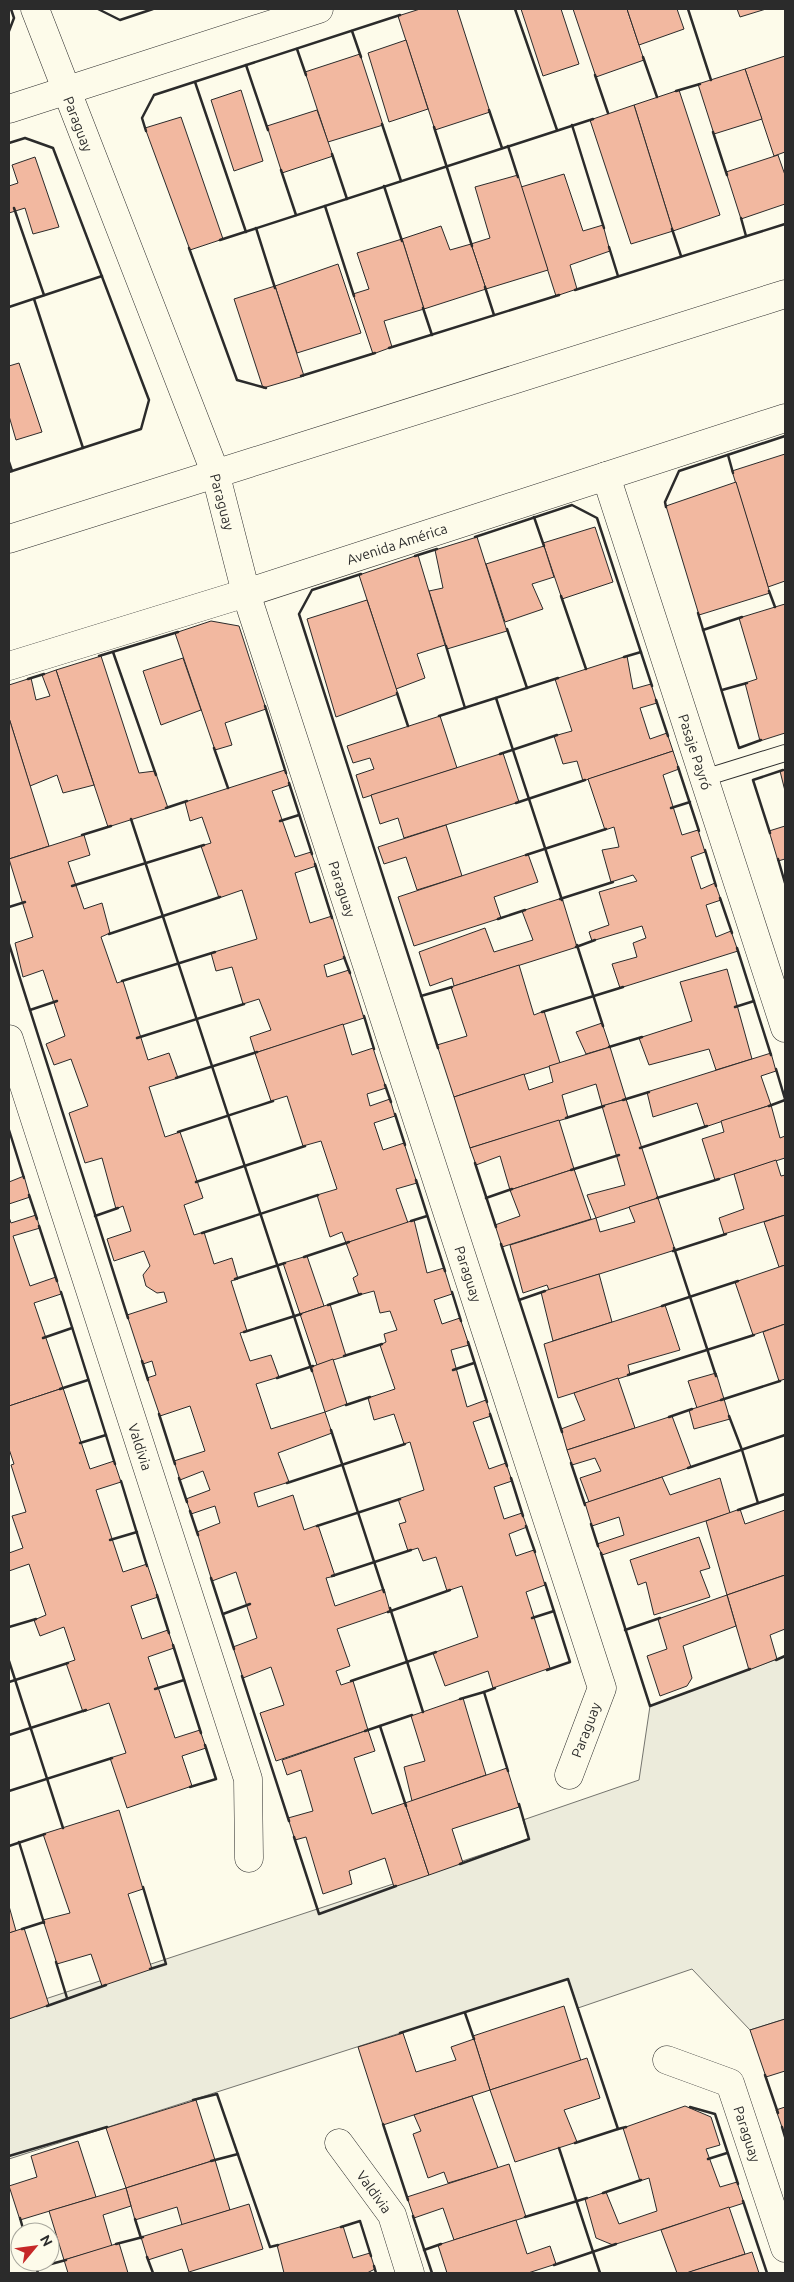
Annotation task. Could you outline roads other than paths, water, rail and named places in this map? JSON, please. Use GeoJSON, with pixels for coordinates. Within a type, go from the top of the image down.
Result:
{"type":"FeatureCollection","features":[{"type":"Feature","properties":{"kind":"street","name":"Paraguay"},"geometry":{"type":"LineString","coordinates":[[35,9],[65,91],[215,472],[246,593],[602,1688],[569,1775]]}},
{"type":"Feature","properties":{"kind":"street"},"geometry":{"type":"LineString","coordinates":[[9,109],[320,9]]}},
{"type":"Feature","properties":{"kind":"street"},"geometry":{"type":"LineString","coordinates":[[9,539],[215,472],[785,294]]}},
{"type":"Feature","properties":{"kind":"street","name":"Avenida América"},"geometry":{"type":"LineString","coordinates":[[9,666],[246,593],[785,418]]}},
{"type":"Feature","properties":{"kind":"street","name":"Pasaje Payró"},"geometry":{"type":"LineString","coordinates":[[606,476],[785,1028]]}},
{"type":"Feature","properties":{"kind":"street","name":"Valdivia"},"geometry":{"type":"LineString","coordinates":[[9,1039],[248,1779],[249,1858]]}},
{"type":"Feature","properties":{"kind":"street","name":"Paraguay"},"geometry":{"type":"LineString","coordinates":[[667,2060],[730,2083],[785,2248]]}},
{"type":"Feature","properties":{"kind":"street","name":"Valdivia"},"geometry":{"type":"LineString","coordinates":[[339,2144],[392,2215],[410,2273]]}},
{"type":"Feature","properties":{"kind":"lane"},"geometry":{"type":"LineString","coordinates":[[704,778],[785,752]]}}]}
